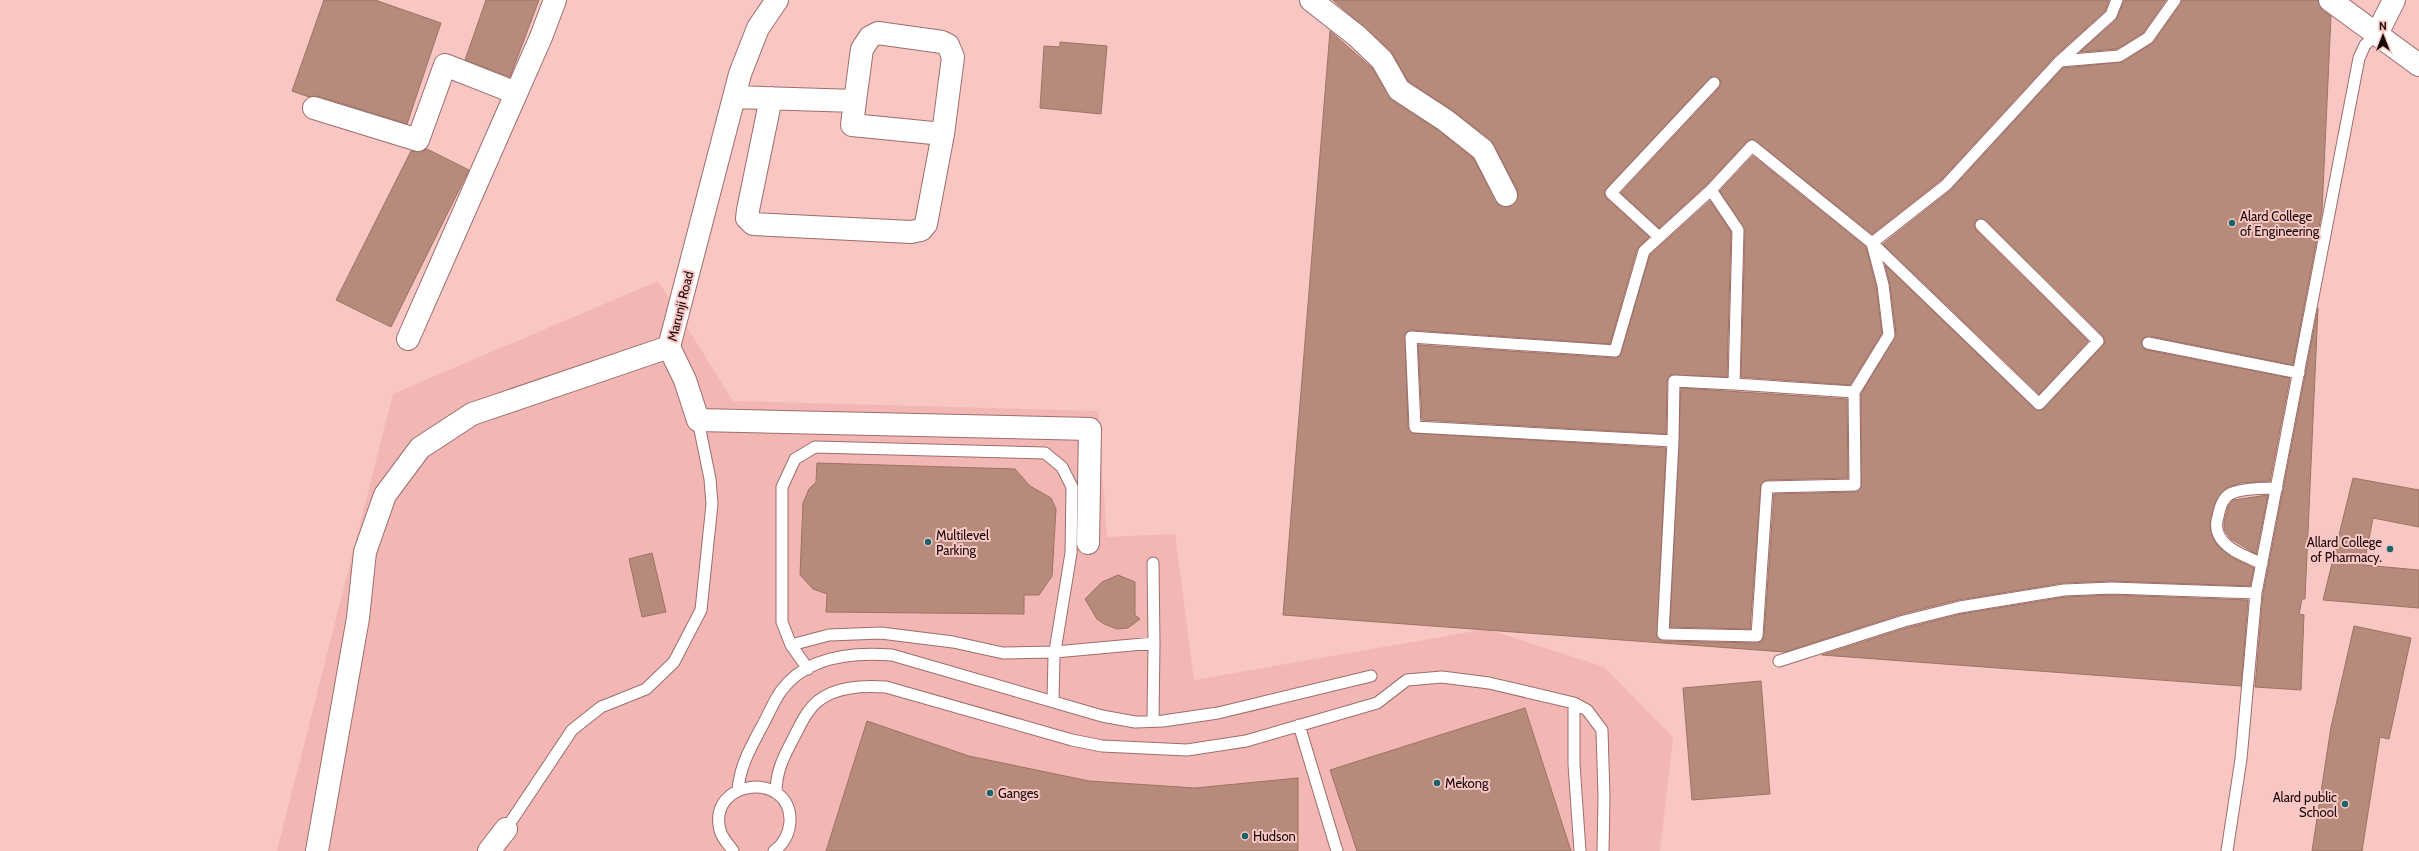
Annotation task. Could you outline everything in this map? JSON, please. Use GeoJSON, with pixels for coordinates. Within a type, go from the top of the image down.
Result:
{"type":"FeatureCollection","features":[{"type":"Feature","properties":{"kind":"street"},"geometry":{"type":"LineString","coordinates":[[408,339],[516,93],[554,0]]}},
{"type":"Feature","properties":{"kind":"street","name":"Marunji Road"},"geometry":{"type":"LineString","coordinates":[[698,420],[685,380],[670,347],[740,74],[758,28],[777,0]]}},
{"type":"Feature","properties":{"kind":"street"},"geometry":{"type":"LineString","coordinates":[[1311,0],[1357,36],[1382,60],[1399,90],[1445,120],[1482,150],[1506,195]]}},
{"type":"Feature","properties":{"kind":"street"},"geometry":{"type":"LineString","coordinates":[[2330,0],[2419,65]]}},
{"type":"Feature","properties":{"kind":"street"},"geometry":{"type":"LineString","coordinates":[[2377,34],[2394,0]]}},
{"type":"Feature","properties":{"kind":"street"},"geometry":{"type":"LineString","coordinates":[[770,98],[748,210],[747,218],[753,224],[911,232],[921,230],[926,224],[943,134],[953,57],[948,45],[942,42],[878,33],[870,37],[862,49],[852,125],[943,134]]}},
{"type":"Feature","properties":{"kind":"street"},"geometry":{"type":"LineString","coordinates":[[314,108],[418,140],[445,65],[516,93]]}},
{"type":"Feature","properties":{"kind":"street"},"geometry":{"type":"LineString","coordinates":[[734,97],[856,101]]}},
{"type":"Feature","properties":{"kind":"street"},"geometry":{"type":"LineString","coordinates":[[317,851],[358,618],[365,552],[385,494],[420,448],[472,414],[670,347]]}},
{"type":"Feature","properties":{"kind":"street"},"geometry":{"type":"LineString","coordinates":[[698,420],[1090,429],[1088,543]]}},
{"type":"Feature","properties":{"kind":"street"},"geometry":{"type":"LineString","coordinates":[[489,851],[506,829]]}},
{"type":"Feature","properties":{"kind":"lane"},"geometry":{"type":"LineString","coordinates":[[1872,243],[1946,186],[2060,61],[2111,15],[2117,0]]}},
{"type":"Feature","properties":{"kind":"lane"},"geometry":{"type":"LineString","coordinates":[[2060,61],[2119,56],[2148,38],[2175,0]]}},
{"type":"Feature","properties":{"kind":"lane"},"geometry":{"type":"LineString","coordinates":[[2227,851],[2241,759],[2256,593],[2359,58],[2365,45],[2377,34]]}},
{"type":"Feature","properties":{"kind":"lane"},"geometry":{"type":"LineString","coordinates":[[1659,237],[1610,193],[1714,84]]}},
{"type":"Feature","properties":{"kind":"lane"},"geometry":{"type":"LineString","coordinates":[[1673,441],[1415,427],[1411,337],[1615,351],[1644,251],[1711,190],[1752,146],[1872,243],[2039,404],[2098,341],[1981,225]]}},
{"type":"Feature","properties":{"kind":"lane"},"geometry":{"type":"LineString","coordinates":[[1711,190],[1738,230],[1734,384]]}},
{"type":"Feature","properties":{"kind":"lane"},"geometry":{"type":"LineString","coordinates":[[1854,392],[1674,381],[1673,441],[1663,634],[1757,636],[1767,487],[1855,485],[1854,392],[1889,335],[1883,285],[1872,243]]}},
{"type":"Feature","properties":{"kind":"lane"},"geometry":{"type":"LineString","coordinates":[[2148,343],[2299,373]]}},
{"type":"Feature","properties":{"kind":"lane","name":"Marunji Road"},"geometry":{"type":"LineString","coordinates":[[506,829],[572,730],[601,707],[646,689],[674,662],[702,610],[712,504],[711,485],[698,420]]}},
{"type":"Feature","properties":{"kind":"lane"},"geometry":{"type":"LineString","coordinates":[[808,669],[791,645],[782,622],[782,487],[795,459],[815,447],[1045,453],[1062,467],[1072,487],[1071,553],[1055,652],[1053,700]]}},
{"type":"Feature","properties":{"kind":"lane"},"geometry":{"type":"LineString","coordinates":[[2262,564],[2233,549],[2223,541],[2218,532],[2217,520],[2220,507],[2226,496],[2241,491],[2277,488]]}},
{"type":"Feature","properties":{"kind":"lane"},"geometry":{"type":"LineString","coordinates":[[1153,563],[1153,721]]}},
{"type":"Feature","properties":{"kind":"lane"},"geometry":{"type":"LineString","coordinates":[[1779,661],[1904,621],[1960,607],[2064,590],[2112,588],[2256,593]]}},
{"type":"Feature","properties":{"kind":"lane"},"geometry":{"type":"LineString","coordinates":[[791,645],[828,635],[881,633],[953,642],[1003,653],[1055,652],[1154,643]]}},
{"type":"Feature","properties":{"kind":"lane"},"geometry":{"type":"LineString","coordinates":[[738,790],[739,774],[744,760],[782,690],[808,669],[844,655],[864,652],[892,655],[1053,700],[1102,716],[1135,722],[1218,713],[1371,676]]}},
{"type":"Feature","properties":{"kind":"lane"},"geometry":{"type":"LineString","coordinates":[[776,793],[779,765],[808,711],[819,701],[833,693],[865,685],[886,687],[1072,740],[1102,746],[1187,750],[1246,741],[1377,703],[1407,680],[1442,677],[1490,683],[1574,703],[1587,710],[1602,730],[1604,797],[1603,851]]}},
{"type":"Feature","properties":{"kind":"lane"},"geometry":{"type":"LineString","coordinates":[[1574,703],[1574,764],[1580,851]]}},
{"type":"Feature","properties":{"kind":"lane"},"geometry":{"type":"LineString","coordinates":[[1299,725],[1337,851]]}},
{"type":"Feature","properties":{"kind":"lane"},"geometry":{"type":"LineString","coordinates":[[733,851],[723,838],[719,823],[720,815],[726,801],[738,790],[753,786],[769,789],[776,793],[786,805],[790,821],[787,836],[778,850]]}},
{"type":"Feature","properties":{"kind":"shaded area"},"geometry":{"type":"Polygon","coordinates":[[[658,281],[733,401],[1098,411],[1107,537],[1175,534],[1194,680],[1487,629],[1604,667],[1673,737],[1660,851],[277,851],[393,394],[658,281]]]}},
{"type":"Feature","properties":{"kind":"building"},"geometry":{"type":"Polygon","coordinates":[[[324,0],[375,0],[441,23],[407,124],[318,96],[309,97],[292,91],[324,0]]]}},
{"type":"Feature","properties":{"kind":"building"},"geometry":{"type":"Polygon","coordinates":[[[486,0],[539,0],[510,77],[465,60],[486,0]]]}},
{"type":"Feature","properties":{"kind":"building"},"geometry":{"type":"Polygon","coordinates":[[[1333,0],[2109,0],[2105,11],[2055,56],[1941,180],[1872,234],[1753,139],[1747,141],[1706,185],[1659,228],[1621,193],[1719,88],[1721,81],[1712,76],[1604,191],[1606,198],[1649,237],[1637,249],[1610,344],[1411,330],[1405,334],[1408,427],[1412,433],[1666,448],[1657,637],[1663,641],[1757,643],[1761,642],[1764,636],[1774,494],[1855,492],[1861,488],[1861,394],[1896,335],[1890,284],[1885,265],[2037,411],[2044,409],[2105,343],[2103,336],[1986,220],[1982,218],[1976,220],[1974,224],[1976,230],[2088,341],[2039,394],[1883,244],[1951,190],[2063,68],[2123,62],[2154,42],[2182,0],[2318,0],[2322,10],[2331,16],[2322,211],[2293,365],[2149,336],[2143,338],[2141,342],[2143,348],[2147,350],[2290,378],[2270,481],[2241,483],[2226,488],[2217,499],[2210,519],[2211,534],[2217,545],[2231,557],[2254,568],[2250,586],[2112,581],[2063,583],[1958,600],[1902,614],[1785,652],[1283,615],[1330,31],[1372,68],[1392,100],[1438,130],[1473,158],[1499,205],[1511,206],[1518,196],[1517,189],[1491,140],[1452,110],[1408,81],[1391,51],[1333,0]]]}},
{"type":"Feature","properties":{"kind":"building"},"geometry":{"type":"Polygon","coordinates":[[[2124,0],[2166,0],[2143,33],[2117,49],[2080,52],[2116,20],[2124,0]]]}},
{"type":"Feature","properties":{"kind":"building"},"geometry":{"type":"Polygon","coordinates":[[[1060,42],[1107,46],[1101,114],[1040,108],[1044,46],[1060,47],[1060,42]]]}},
{"type":"Feature","properties":{"kind":"building"},"geometry":{"type":"Polygon","coordinates":[[[427,149],[469,170],[391,327],[336,300],[411,151],[420,152],[427,149]]]}},
{"type":"Feature","properties":{"kind":"building"},"geometry":{"type":"Polygon","coordinates":[[[1753,156],[1866,247],[1876,286],[1882,333],[1850,385],[1741,377],[1745,230],[1720,191],[1753,156]]]}},
{"type":"Feature","properties":{"kind":"building"},"geometry":{"type":"Polygon","coordinates":[[[1710,201],[1731,232],[1727,377],[1670,375],[1667,381],[1666,434],[1422,420],[1418,345],[1615,358],[1620,356],[1650,255],[1710,201]]]}},
{"type":"Feature","properties":{"kind":"building"},"geometry":{"type":"Polygon","coordinates":[[[2318,308],[2305,599],[2302,599],[2299,614],[2304,615],[2301,690],[2255,687],[2263,594],[2318,308]]]}},
{"type":"Feature","properties":{"kind":"building"},"geometry":{"type":"Polygon","coordinates":[[[1681,388],[1847,399],[1848,478],[1767,480],[1761,484],[1750,629],[1670,627],[1681,388]]]}},
{"type":"Feature","properties":{"kind":"building","name":"Multilevel Parking"},"geometry":{"type":"Polygon","coordinates":[[[817,463],[1015,469],[1030,486],[1051,498],[1056,509],[1052,576],[1039,595],[1024,595],[1024,614],[826,612],[827,594],[813,589],[800,575],[803,503],[809,489],[816,482],[817,463]]]}},
{"type":"Feature","properties":{"kind":"building"},"geometry":{"type":"Polygon","coordinates":[[[2353,478],[2419,490],[2419,527],[2373,518],[2364,565],[2419,570],[2419,608],[2323,600],[2353,478]]]}},
{"type":"Feature","properties":{"kind":"building"},"geometry":{"type":"Polygon","coordinates":[[[2268,495],[2256,554],[2231,539],[2224,530],[2224,522],[2228,507],[2233,500],[2268,495]]]}},
{"type":"Feature","properties":{"kind":"building"},"geometry":{"type":"Polygon","coordinates":[[[652,553],[666,612],[642,617],[629,559],[652,553]]]}},
{"type":"Feature","properties":{"kind":"building"},"geometry":{"type":"Polygon","coordinates":[[[1118,575],[1135,582],[1135,615],[1140,619],[1128,628],[1117,629],[1104,624],[1097,619],[1085,599],[1102,582],[1118,575]]]}},
{"type":"Feature","properties":{"kind":"building"},"geometry":{"type":"Polygon","coordinates":[[[2112,595],[2248,600],[2241,686],[1822,655],[1906,628],[1961,614],[2065,597],[2112,595]]]}},
{"type":"Feature","properties":{"kind":"building"},"geometry":{"type":"Polygon","coordinates":[[[2354,626],[2411,638],[2389,739],[2380,737],[2362,851],[2312,851],[2331,727],[2354,626]]]}},
{"type":"Feature","properties":{"kind":"building"},"geometry":{"type":"Polygon","coordinates":[[[1761,681],[1770,794],[1692,800],[1683,688],[1761,681]]]}},
{"type":"Feature","properties":{"kind":"building"},"geometry":{"type":"Polygon","coordinates":[[[1525,708],[1571,851],[1357,851],[1330,770],[1525,708]]]}},
{"type":"Feature","properties":{"kind":"building"},"geometry":{"type":"Polygon","coordinates":[[[867,721],[969,756],[1089,781],[1195,788],[1298,778],[1298,851],[826,851],[867,721]]]}},
{"type":"Feature","properties":{"kind":"place","name":"Alard College of Engineering"},"geometry":{"type":"Point","coordinates":[2232,223]}},
{"type":"Feature","properties":{"kind":"place","name":"Multilevel Parking"},"geometry":{"type":"Point","coordinates":[928,542]}},
{"type":"Feature","properties":{"kind":"place","name":"Allard College of Pharmacy."},"geometry":{"type":"Point","coordinates":[2390,549]}},
{"type":"Feature","properties":{"kind":"place","name":"Mekong"},"geometry":{"type":"Point","coordinates":[1437,783]}},
{"type":"Feature","properties":{"kind":"place","name":"Ganges"},"geometry":{"type":"Point","coordinates":[990,793]}},
{"type":"Feature","properties":{"kind":"place","name":"Alard public School"},"geometry":{"type":"Point","coordinates":[2345,804]}},
{"type":"Feature","properties":{"kind":"place","name":"Hudson"},"geometry":{"type":"Point","coordinates":[1245,836]}}]}
